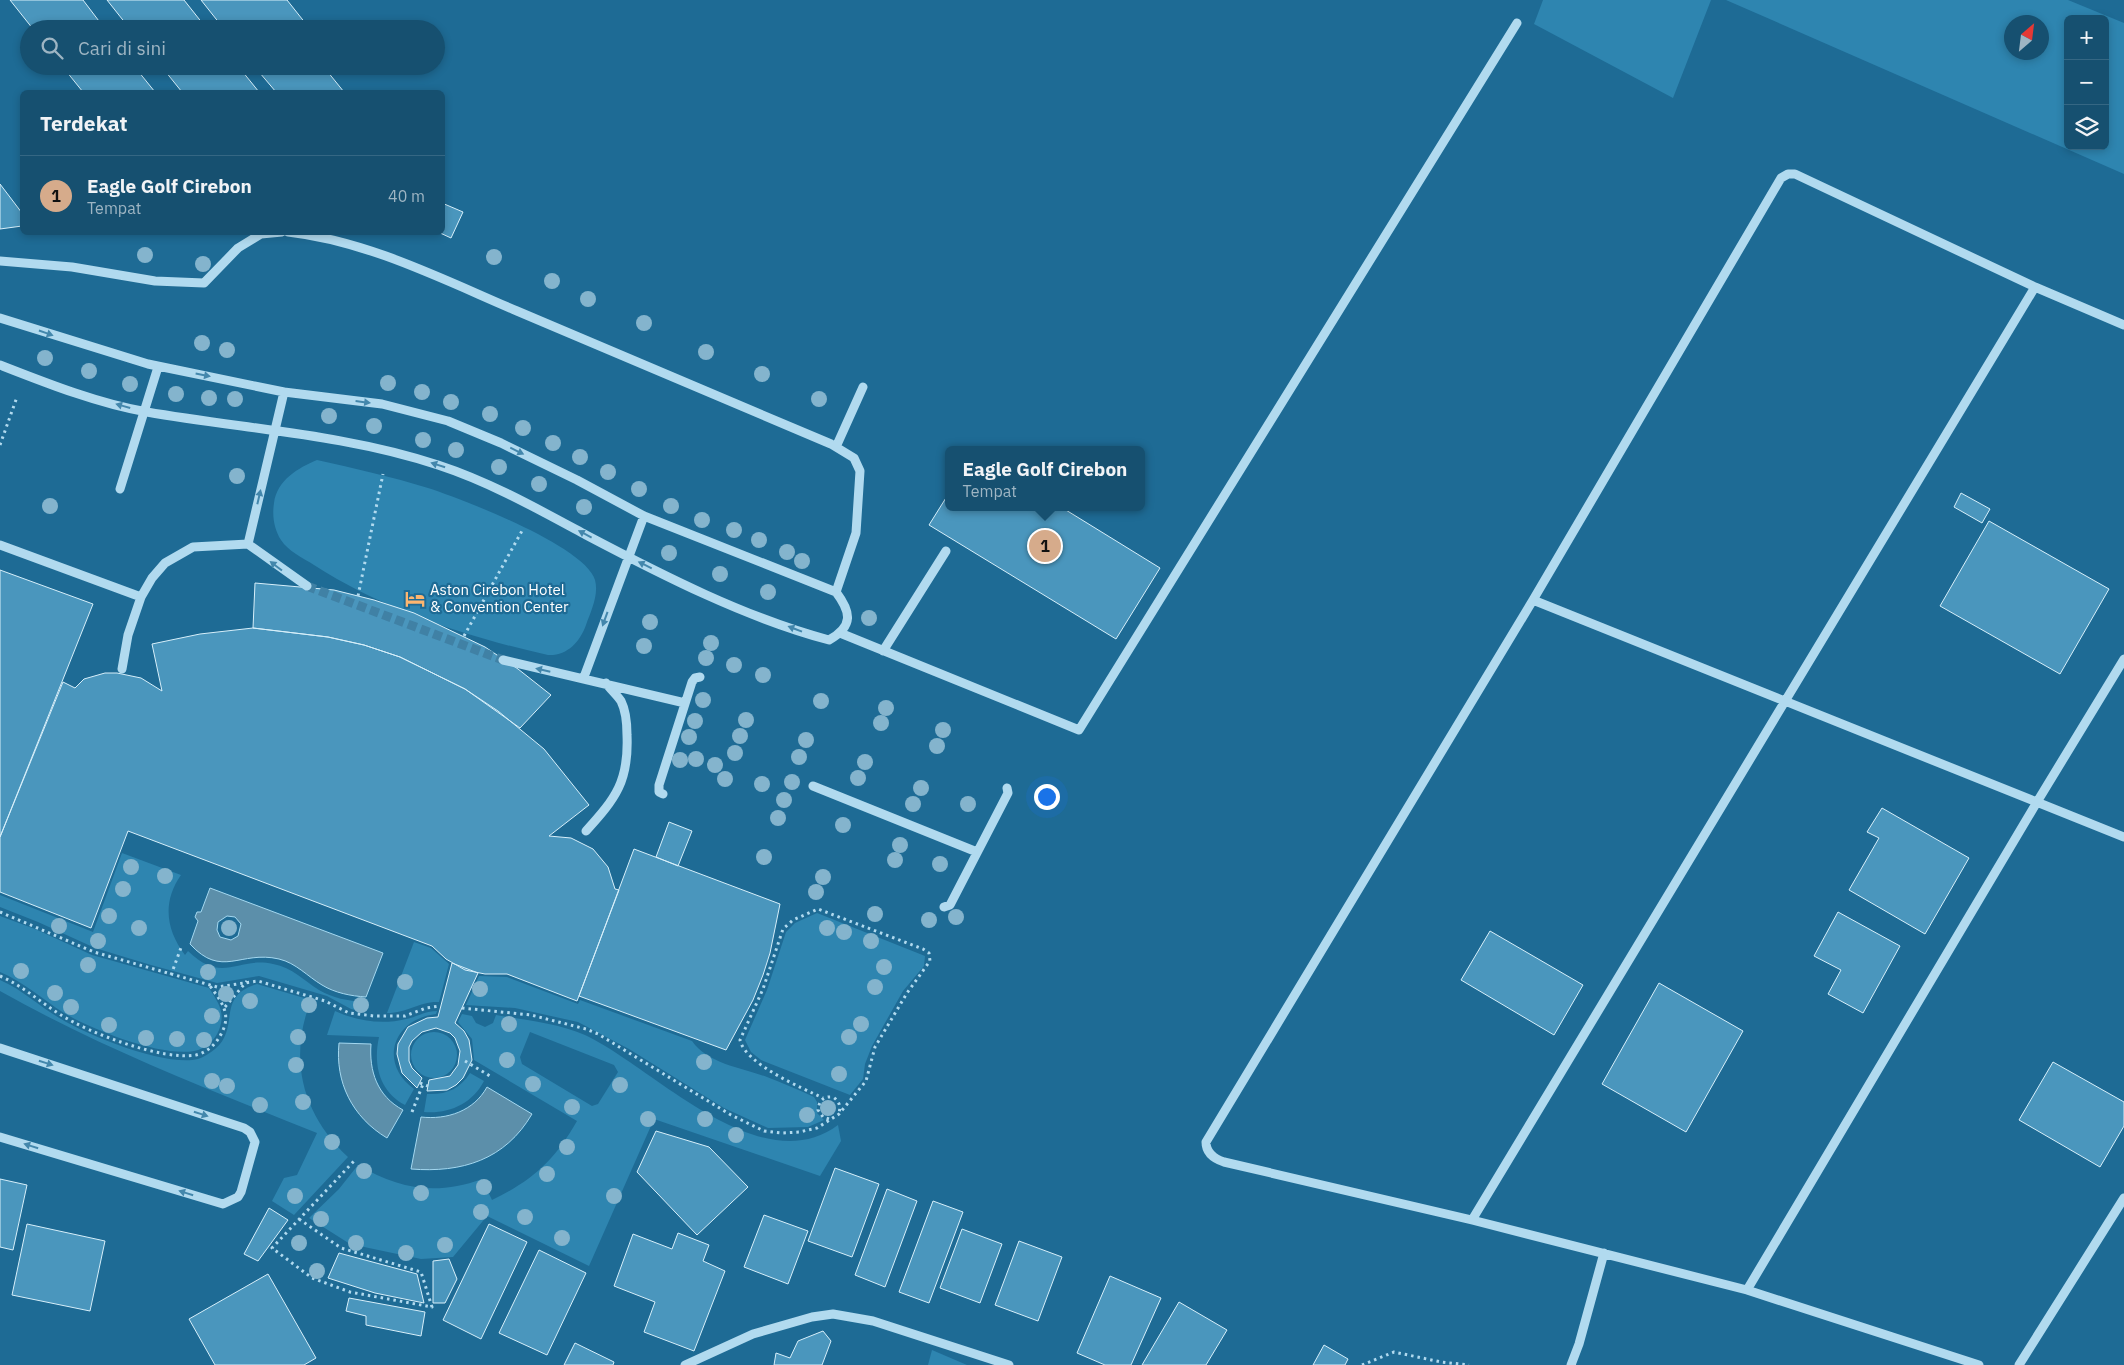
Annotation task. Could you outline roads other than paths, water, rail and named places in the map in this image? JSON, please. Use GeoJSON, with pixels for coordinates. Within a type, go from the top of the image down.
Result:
{"type":"FeatureCollection","features":[{"type":"Feature","properties":{"kind":"street"},"geometry":{"type":"LineString","coordinates":[[840,633],[1078,730],[1517,23]]}},
{"type":"Feature","properties":{"kind":"street"},"geometry":{"type":"LineString","coordinates":[[1979,1365],[1747,1290],[1472,1220],[1224,1162],[1213,1156],[1208,1150],[1206,1142],[1533,600],[1778,182],[1785,174],[1795,174],[2035,286],[2124,325]]}},
{"type":"Feature","properties":{"kind":"street"},"geometry":{"type":"LineString","coordinates":[[0,261],[72,267],[155,281],[204,283],[238,248],[259,235]]}},
{"type":"Feature","properties":{"kind":"street"},"geometry":{"type":"LineString","coordinates":[[304,235],[336,241],[371,252],[454,285],[836,447],[854,458],[860,471],[856,533],[836,592]]}},
{"type":"Feature","properties":{"kind":"street"},"geometry":{"type":"LineString","coordinates":[[1472,1220],[2035,286]]}},
{"type":"Feature","properties":{"kind":"street"},"geometry":{"type":"LineString","coordinates":[[0,318],[158,367],[284,392],[382,404],[448,421],[501,443],[644,516],[836,592],[846,604],[848,618],[840,633],[829,640],[808,634],[696,590],[628,557],[503,491],[438,465],[349,443],[144,412],[53,386],[0,365]]}},
{"type":"Feature","properties":{"kind":"street"},"geometry":{"type":"LineString","coordinates":[[120,489],[158,367]]}},
{"type":"Feature","properties":{"kind":"street"},"geometry":{"type":"LineString","coordinates":[[836,447],[864,387]]}},
{"type":"Feature","properties":{"kind":"street"},"geometry":{"type":"LineString","coordinates":[[248,544],[284,392]]}},
{"type":"Feature","properties":{"kind":"street"},"geometry":{"type":"LineString","coordinates":[[584,677],[644,516]]}},
{"type":"Feature","properties":{"kind":"street"},"geometry":{"type":"LineString","coordinates":[[122,669],[124,652],[141,597],[152,578],[166,562],[193,547],[248,544],[307,586]]}},
{"type":"Feature","properties":{"kind":"street"},"geometry":{"type":"LineString","coordinates":[[0,545],[141,597]]}},
{"type":"Feature","properties":{"kind":"street"},"geometry":{"type":"LineString","coordinates":[[883,651],[946,551]]}},
{"type":"Feature","properties":{"kind":"street"},"geometry":{"type":"LineString","coordinates":[[1533,600],[2124,837]]}},
{"type":"Feature","properties":{"kind":"street"},"geometry":{"type":"LineString","coordinates":[[1747,1290],[2036,802],[2124,659]]}},
{"type":"Feature","properties":{"kind":"street"},"geometry":{"type":"LineString","coordinates":[[503,660],[584,677],[685,703]]}},
{"type":"Feature","properties":{"kind":"street"},"geometry":{"type":"LineString","coordinates":[[663,794],[659,792],[659,785],[692,682],[695,678],[700,677]]}},
{"type":"Feature","properties":{"kind":"street"},"geometry":{"type":"LineString","coordinates":[[586,831],[607,808],[619,790],[627,766],[626,718],[621,701],[605,683]]}},
{"type":"Feature","properties":{"kind":"street"},"geometry":{"type":"LineString","coordinates":[[813,786],[977,852]]}},
{"type":"Feature","properties":{"kind":"street"},"geometry":{"type":"LineString","coordinates":[[944,907],[950,905],[1008,793],[1006,788]]}},
{"type":"Feature","properties":{"kind":"street"},"geometry":{"type":"LineString","coordinates":[[0,1048],[244,1128],[250,1132],[255,1142],[238,1198],[223,1204],[0,1137]]}},
{"type":"Feature","properties":{"kind":"street"},"geometry":{"type":"LineString","coordinates":[[2019,1365],[2124,1198]]}},
{"type":"Feature","properties":{"kind":"street"},"geometry":{"type":"LineString","coordinates":[[1571,1365],[1579,1344],[1604,1253]]}},
{"type":"Feature","properties":{"kind":"street"},"geometry":{"type":"LineString","coordinates":[[685,1365],[753,1334],[812,1317],[833,1314],[873,1321],[1009,1365]]}},
{"type":"Feature","properties":{"kind":"tunnel"},"geometry":{"type":"LineString","coordinates":[[307,586],[503,660]]}},
{"type":"Feature","properties":{"kind":"place","name":"Eagle Golf Cirebon"},"geometry":{"type":"Point","coordinates":[1045,546]}},
{"type":"Feature","properties":{"kind":"place","name":"Aston Cirebon Hotel & Convention Center"},"geometry":{"type":"Point","coordinates":[415,599]}}]}
